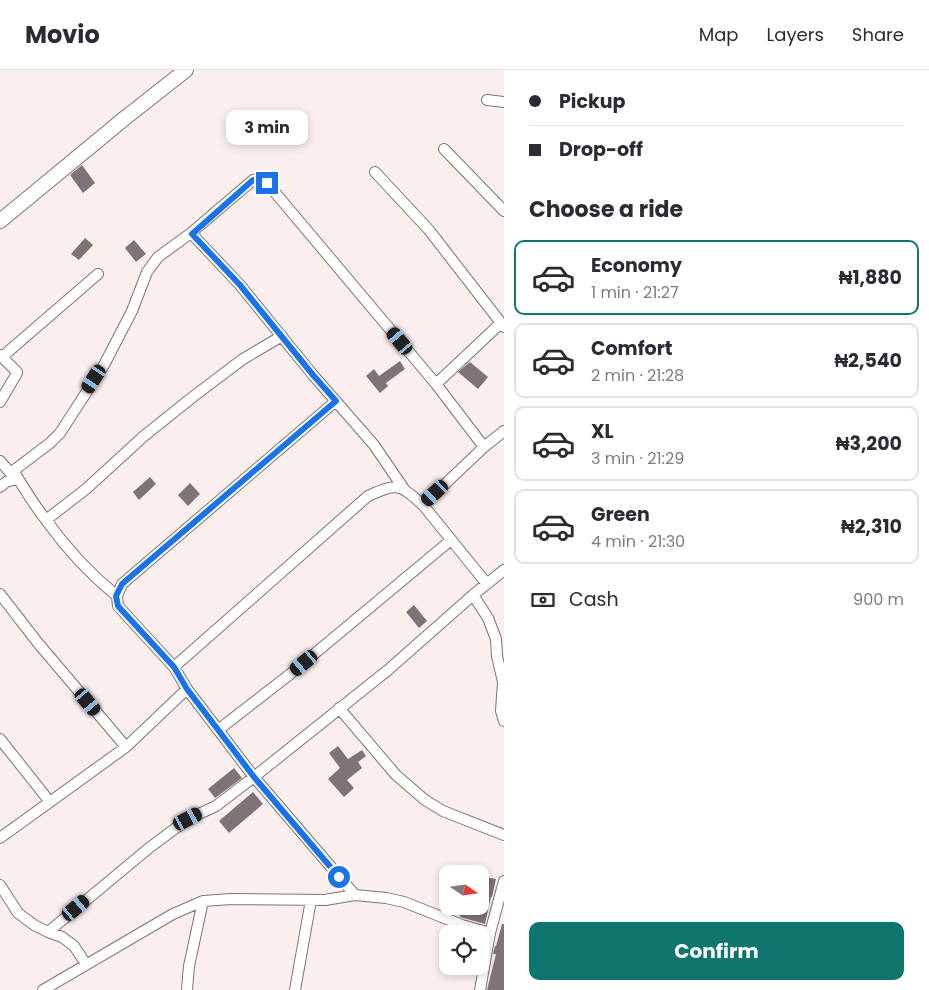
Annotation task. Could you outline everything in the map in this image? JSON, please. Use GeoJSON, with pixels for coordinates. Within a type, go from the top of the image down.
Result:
{"type":"FeatureCollection","features":[{"type":"Feature","properties":{"kind":"main road"},"geometry":{"type":"LineString","coordinates":[[1,218],[186,70]]}},
{"type":"Feature","properties":{"kind":"street"},"geometry":{"type":"LineString","coordinates":[[487,100],[504,102]]}},
{"type":"Feature","properties":{"kind":"street"},"geometry":{"type":"LineString","coordinates":[[444,149],[504,211]]}},
{"type":"Feature","properties":{"kind":"street"},"geometry":{"type":"LineString","coordinates":[[375,172],[429,230],[502,325],[436,384]]}},
{"type":"Feature","properties":{"kind":"street"},"geometry":{"type":"LineString","coordinates":[[0,487],[60,433],[104,365],[132,311],[147,272],[158,257],[192,234],[253,180],[267,183],[436,384],[484,447]]}},
{"type":"Feature","properties":{"kind":"street"},"geometry":{"type":"LineString","coordinates":[[192,234],[240,285],[313,375],[374,445],[404,489],[423,505],[487,584]]}},
{"type":"Feature","properties":{"kind":"street"},"geometry":{"type":"LineString","coordinates":[[0,402],[17,373],[1,356],[98,274]]}},
{"type":"Feature","properties":{"kind":"street"},"geometry":{"type":"LineString","coordinates":[[46,520],[194,396],[243,359],[282,336]]}},
{"type":"Feature","properties":{"kind":"street"},"geometry":{"type":"LineString","coordinates":[[116,596],[122,584],[336,401]]}},
{"type":"Feature","properties":{"kind":"street"},"geometry":{"type":"LineString","coordinates":[[423,505],[484,447],[504,431]]}},
{"type":"Feature","properties":{"kind":"street"},"geometry":{"type":"LineString","coordinates":[[0,461],[14,475],[73,554],[116,596],[118,606],[174,667],[187,689],[254,777],[355,895]]}},
{"type":"Feature","properties":{"kind":"street"},"geometry":{"type":"LineString","coordinates":[[174,667],[368,496],[389,486],[404,489]]}},
{"type":"Feature","properties":{"kind":"street"},"geometry":{"type":"LineString","coordinates":[[218,730],[290,675],[451,540]]}},
{"type":"Feature","properties":{"kind":"street"},"geometry":{"type":"LineString","coordinates":[[48,932],[149,848],[188,819],[216,806],[254,777],[388,670],[504,570]]}},
{"type":"Feature","properties":{"kind":"street"},"geometry":{"type":"LineString","coordinates":[[0,594],[126,747]]}},
{"type":"Feature","properties":{"kind":"street"},"geometry":{"type":"LineString","coordinates":[[473,595],[488,618],[496,639],[497,656],[503,682],[501,711],[504,721]]}},
{"type":"Feature","properties":{"kind":"street"},"geometry":{"type":"LineString","coordinates":[[0,838],[126,747],[187,689]]}},
{"type":"Feature","properties":{"kind":"street"},"geometry":{"type":"LineString","coordinates":[[340,708],[396,775],[425,800],[442,812],[504,835]]}},
{"type":"Feature","properties":{"kind":"street"},"geometry":{"type":"LineString","coordinates":[[0,739],[50,802]]}},
{"type":"Feature","properties":{"kind":"street"},"geometry":{"type":"LineString","coordinates":[[480,990],[490,933],[504,881]]}},
{"type":"Feature","properties":{"kind":"street"},"geometry":{"type":"LineString","coordinates":[[0,885],[18,913],[34,925],[62,937],[74,946],[86,964]]}},
{"type":"Feature","properties":{"kind":"street"},"geometry":{"type":"LineString","coordinates":[[43,990],[173,914],[203,901],[231,899],[325,900],[355,895],[386,898],[404,902],[462,925],[490,933]]}},
{"type":"Feature","properties":{"kind":"street"},"geometry":{"type":"LineString","coordinates":[[295,990],[312,900]]}},
{"type":"Feature","properties":{"kind":"street"},"geometry":{"type":"LineString","coordinates":[[187,990],[189,966],[203,901]]}},
{"type":"Feature","properties":{"kind":"building"},"geometry":{"type":"Polygon","coordinates":[[[82,165],[95,183],[83,193],[70,175],[82,165]]]}},
{"type":"Feature","properties":{"kind":"building"},"geometry":{"type":"Polygon","coordinates":[[[85,238],[93,245],[79,260],[71,254],[85,238]]]}},
{"type":"Feature","properties":{"kind":"building"},"geometry":{"type":"Polygon","coordinates":[[[134,240],[146,254],[136,262],[125,248],[134,240]]]}},
{"type":"Feature","properties":{"kind":"building"},"geometry":{"type":"Polygon","coordinates":[[[400,361],[405,369],[386,383],[388,386],[380,393],[366,376],[374,369],[379,376],[400,361]]]}},
{"type":"Feature","properties":{"kind":"building"},"geometry":{"type":"Polygon","coordinates":[[[470,362],[488,377],[478,389],[458,372],[470,362]]]}},
{"type":"Feature","properties":{"kind":"building"},"geometry":{"type":"Polygon","coordinates":[[[150,477],[156,484],[139,500],[133,492],[150,477]]]}},
{"type":"Feature","properties":{"kind":"building"},"geometry":{"type":"Polygon","coordinates":[[[190,483],[200,494],[188,506],[178,495],[190,483]]]}},
{"type":"Feature","properties":{"kind":"building"},"geometry":{"type":"Polygon","coordinates":[[[414,605],[427,621],[419,628],[406,612],[414,605]]]}},
{"type":"Feature","properties":{"kind":"building"},"geometry":{"type":"Polygon","coordinates":[[[338,746],[348,759],[362,750],[366,756],[358,762],[362,768],[347,780],[354,788],[344,797],[328,779],[340,768],[329,753],[338,746]]]}},
{"type":"Feature","properties":{"kind":"building"},"geometry":{"type":"Polygon","coordinates":[[[234,768],[242,778],[215,798],[208,789],[234,768]]]}},
{"type":"Feature","properties":{"kind":"building"},"geometry":{"type":"Polygon","coordinates":[[[253,792],[263,804],[229,833],[219,821],[253,792]]]}},
{"type":"Feature","properties":{"kind":"building"},"geometry":{"type":"Polygon","coordinates":[[[489,878],[496,879],[489,906],[489,878]]]}},
{"type":"Feature","properties":{"kind":"building"},"geometry":{"type":"Polygon","coordinates":[[[460,915],[487,915],[485,924],[460,917],[460,915]]]}},
{"type":"Feature","properties":{"kind":"building"},"geometry":{"type":"Polygon","coordinates":[[[502,924],[504,924],[504,990],[487,990],[496,954],[493,954],[502,924]]]}},
{"type":"Feature","properties":{"kind":"route"},"geometry":{"type":"LineString","coordinates":[[267,183],[253,180],[192,234],[240,285],[336,401],[122,584],[116,596],[118,606],[174,667],[187,689],[254,777],[339,877]]}}]}
